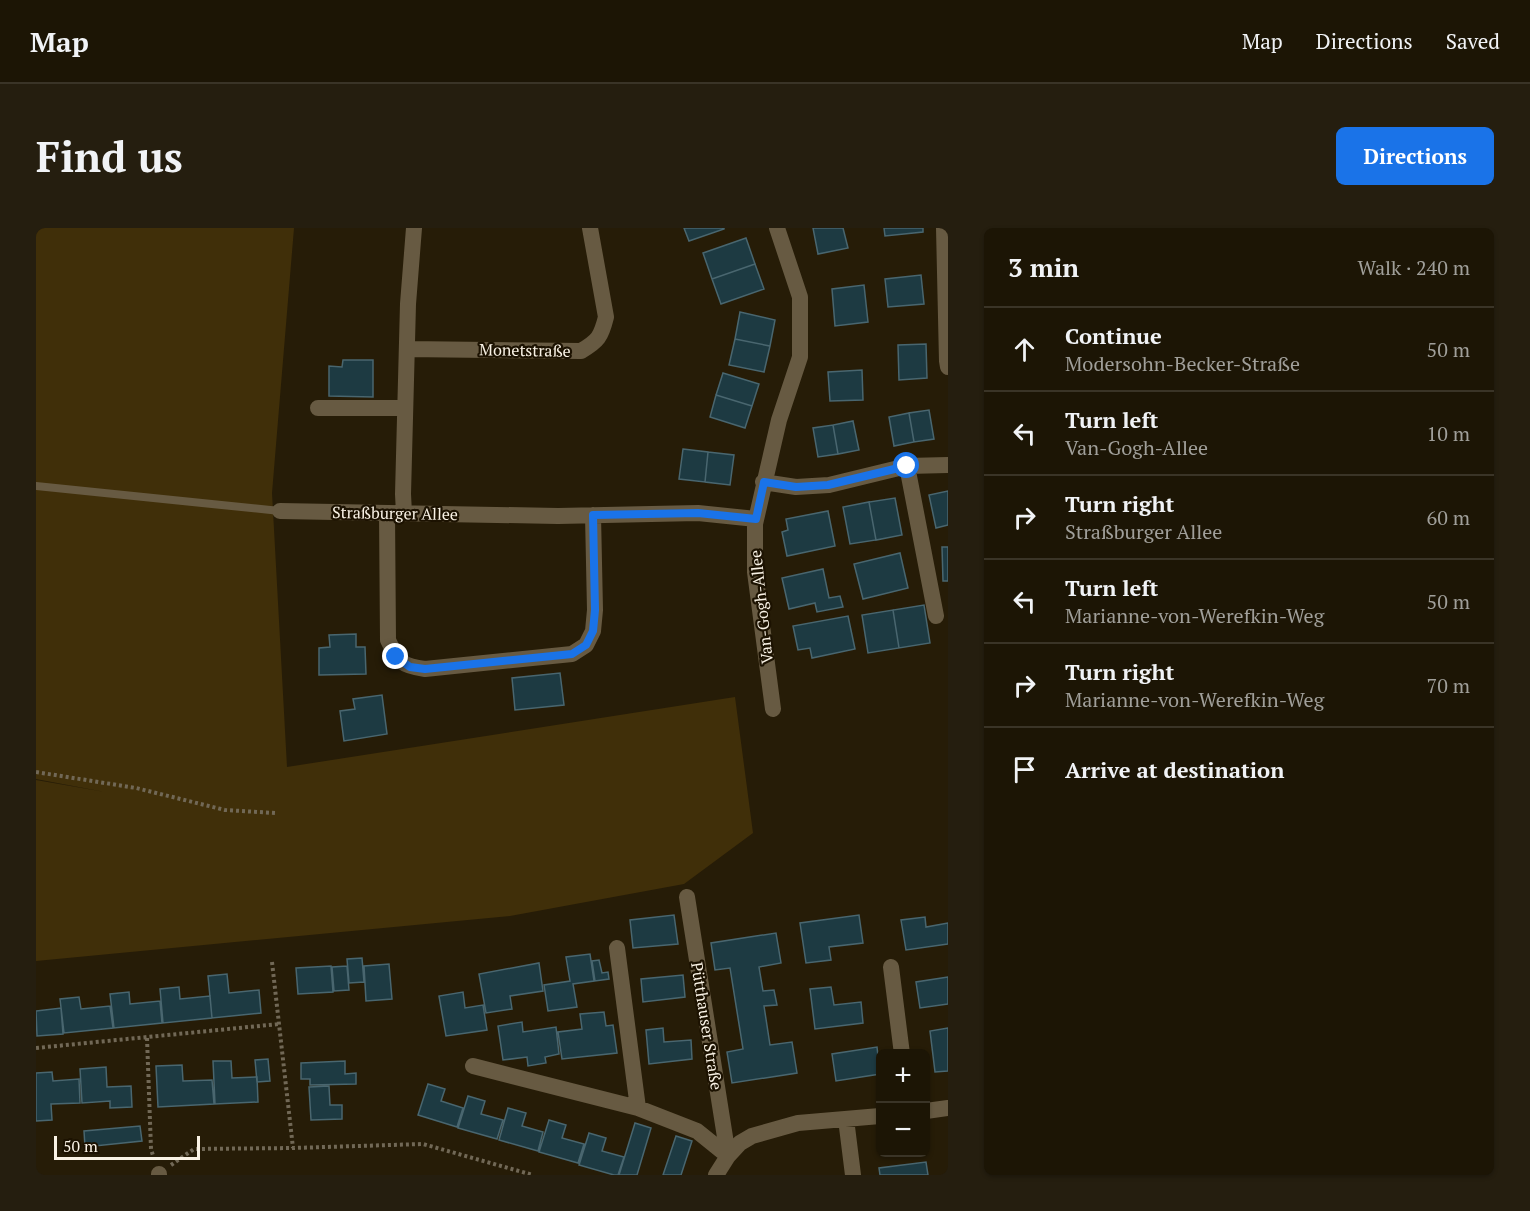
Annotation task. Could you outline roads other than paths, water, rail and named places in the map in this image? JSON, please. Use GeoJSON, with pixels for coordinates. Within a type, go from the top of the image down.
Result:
{"type":"FeatureCollection","features":[{"type":"Feature","properties":{"kind":"street"},"geometry":{"type":"LineString","coordinates":[[404,513],[408,304],[414,228]]}},
{"type":"Feature","properties":{"kind":"street","name":"Monetstraße"},"geometry":{"type":"LineString","coordinates":[[407,349],[581,351],[595,343],[603,331],[606,317],[590,228]]}},
{"type":"Feature","properties":{"kind":"street","name":"Van-Gogh-Allee"},"geometry":{"type":"LineString","coordinates":[[773,708],[754,572],[756,519],[778,420],[800,357],[800,297],[777,228]]}},
{"type":"Feature","properties":{"kind":"street"},"geometry":{"type":"LineString","coordinates":[[944,228],[946,361],[948,367]]}},
{"type":"Feature","properties":{"kind":"street"},"geometry":{"type":"LineString","coordinates":[[318,408],[405,408]]}},
{"type":"Feature","properties":{"kind":"street"},"geometry":{"type":"LineString","coordinates":[[764,482],[796,487],[828,485],[907,466],[948,465]]}},
{"type":"Feature","properties":{"kind":"street"},"geometry":{"type":"LineString","coordinates":[[907,466],[936,616]]}},
{"type":"Feature","properties":{"kind":"street","name":"Straßburger Allee"},"geometry":{"type":"LineString","coordinates":[[280,511],[558,516],[698,513],[756,519]]}},
{"type":"Feature","properties":{"kind":"street"},"geometry":{"type":"LineString","coordinates":[[387,513],[388,640],[396,657],[410,667],[425,669],[572,654],[586,645],[593,631],[595,610],[593,515]]}},
{"type":"Feature","properties":{"kind":"street","name":"Pütthauser Straße"},"geometry":{"type":"LineString","coordinates":[[687,897],[728,1156]]}},
{"type":"Feature","properties":{"kind":"street"},"geometry":{"type":"LineString","coordinates":[[617,948],[638,1108]]}},
{"type":"Feature","properties":{"kind":"street"},"geometry":{"type":"LineString","coordinates":[[891,967],[901,1049]]}},
{"type":"Feature","properties":{"kind":"street"},"geometry":{"type":"LineString","coordinates":[[473,1066],[638,1108],[697,1131],[728,1156]]}},
{"type":"Feature","properties":{"kind":"street"},"geometry":{"type":"LineString","coordinates":[[930,1110],[948,1108]]}},
{"type":"Feature","properties":{"kind":"street"},"geometry":{"type":"LineString","coordinates":[[716,1175],[728,1156],[740,1143],[752,1136],[798,1123],[876,1116]]}},
{"type":"Feature","properties":{"kind":"street"},"geometry":{"type":"LineString","coordinates":[[846,1119],[853,1175]]}},
{"type":"Feature","properties":{"kind":"lane","name":"Straßburger Allee"},"geometry":{"type":"LineString","coordinates":[[36,486],[280,511]]}}]}
